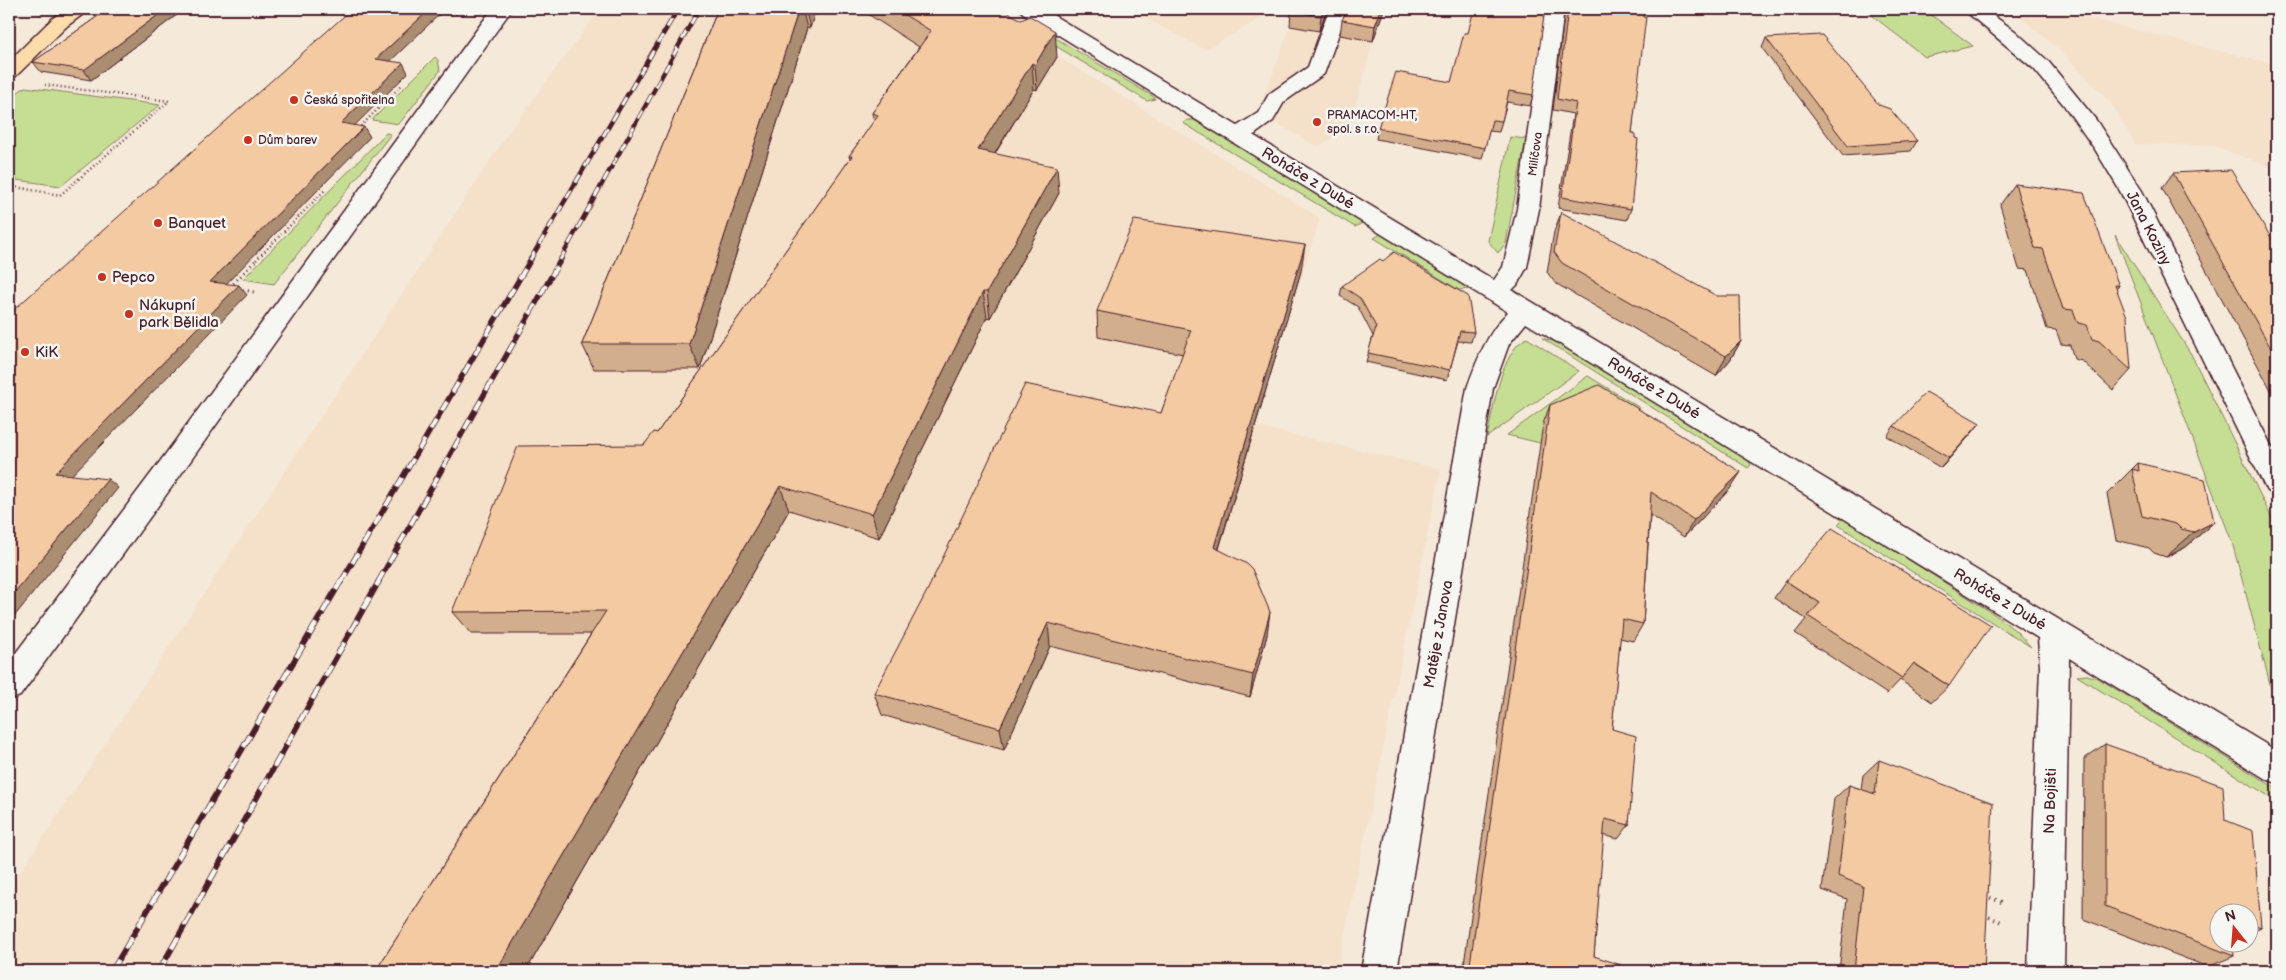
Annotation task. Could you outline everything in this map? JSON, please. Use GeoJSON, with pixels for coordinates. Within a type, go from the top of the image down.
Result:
{"type":"FeatureCollection","features":[{"type":"Feature","properties":{"kind":"main road"},"geometry":{"type":"LineString","coordinates":[[9,50],[80,9]]}},
{"type":"Feature","properties":{"kind":"main road"},"geometry":{"type":"LineString","coordinates":[[9,72],[60,22]]}},
{"type":"Feature","properties":{"kind":"street"},"geometry":{"type":"LineString","coordinates":[[9,686],[169,470],[502,9]]}},
{"type":"Feature","properties":{"kind":"street","name":"Roháče z Dubé"},"geometry":{"type":"LineString","coordinates":[[1030,9],[2277,768]]}},
{"type":"Feature","properties":{"kind":"street"},"geometry":{"type":"LineString","coordinates":[[1239,135],[1266,117],[1276,98],[1317,70],[1338,9]]}},
{"type":"Feature","properties":{"kind":"street","name":"Milíčova"},"geometry":{"type":"LineString","coordinates":[[1496,292],[1509,279],[1516,267],[1528,209],[1555,9]]}},
{"type":"Feature","properties":{"kind":"street","name":"Jana Koziny"},"geometry":{"type":"LineString","coordinates":[[1972,9],[2002,30],[2038,62],[2060,87],[2112,160],[2131,191],[2277,483]]}},
{"type":"Feature","properties":{"kind":"street","name":"Matěje z Janova"},"geometry":{"type":"LineString","coordinates":[[1379,971],[1480,388],[1490,355],[1505,328],[1526,310]]}},
{"type":"Feature","properties":{"kind":"street","name":"Na Bojišti"},"geometry":{"type":"LineString","coordinates":[[2046,971],[2055,667],[2052,631]]}},
{"type":"Feature","properties":{"kind":"path"},"geometry":{"type":"LineString","coordinates":[[435,12],[462,15]]}},
{"type":"Feature","properties":{"kind":"path"},"geometry":{"type":"LineString","coordinates":[[365,131],[357,129],[404,83]]}},
{"type":"Feature","properties":{"kind":"path"},"geometry":{"type":"LineString","coordinates":[[9,186],[60,194],[168,101],[44,84]]}},
{"type":"Feature","properties":{"kind":"path"},"geometry":{"type":"LineString","coordinates":[[257,293],[230,287],[332,182]]}},
{"type":"Feature","properties":{"kind":"path"},"geometry":{"type":"LineString","coordinates":[[1978,894],[2006,904]]}},
{"type":"Feature","properties":{"kind":"path"},"geometry":{"type":"LineString","coordinates":[[1976,912],[2008,924]]}},
{"type":"Feature","properties":{"kind":"shaded area"},"geometry":{"type":"Polygon","coordinates":[[[600,9],[964,9],[1032,41],[1320,218],[1254,426],[1441,469],[1337,971],[9,971],[9,889],[505,138],[600,9]]]}},
{"type":"Feature","properties":{"kind":"shaded area"},"geometry":{"type":"Polygon","coordinates":[[[1129,9],[1276,9],[1205,50],[1129,9]]]}},
{"type":"Feature","properties":{"kind":"shaded area"},"geometry":{"type":"Polygon","coordinates":[[[1297,9],[1383,9],[1350,126],[1318,147],[1258,113],[1297,9]]]}},
{"type":"Feature","properties":{"kind":"shaded area"},"geometry":{"type":"Polygon","coordinates":[[[2011,9],[2052,9],[2277,65],[2277,169],[2211,145],[2135,144],[2111,103],[2065,55],[2011,9]]]}},
{"type":"Feature","properties":{"kind":"green space"},"geometry":{"type":"Polygon","coordinates":[[[1864,9],[1923,9],[1973,46],[1925,57],[1864,9]]]}},
{"type":"Feature","properties":{"kind":"green space"},"geometry":{"type":"Polygon","coordinates":[[[1039,28],[1155,99],[1147,101],[1029,30],[1039,28]]]}},
{"type":"Feature","properties":{"kind":"green space"},"geometry":{"type":"Polygon","coordinates":[[[435,57],[438,60],[440,71],[399,124],[372,120],[435,57]]]}},
{"type":"Feature","properties":{"kind":"green space"},"geometry":{"type":"Polygon","coordinates":[[[25,87],[160,105],[61,186],[9,179],[9,99],[25,87]]]}},
{"type":"Feature","properties":{"kind":"green space"},"geometry":{"type":"Polygon","coordinates":[[[1187,120],[1194,120],[1364,222],[1355,227],[1183,123],[1187,120]]]}},
{"type":"Feature","properties":{"kind":"green space"},"geometry":{"type":"Polygon","coordinates":[[[386,133],[391,134],[274,284],[243,279],[386,133]]]}},
{"type":"Feature","properties":{"kind":"green space"},"geometry":{"type":"Polygon","coordinates":[[[1510,137],[1526,139],[1506,243],[1498,253],[1488,241],[1510,137]]]}},
{"type":"Feature","properties":{"kind":"green space"},"geometry":{"type":"Polygon","coordinates":[[[1381,234],[1471,289],[1459,290],[1374,238],[1381,234]]]}},
{"type":"Feature","properties":{"kind":"green space"},"geometry":{"type":"Polygon","coordinates":[[[2115,235],[2191,354],[2277,529],[2277,710],[2232,542],[2115,235]]]}},
{"type":"Feature","properties":{"kind":"green space"},"geometry":{"type":"Polygon","coordinates":[[[1527,338],[1579,371],[1487,437],[1495,397],[1504,367],[1518,344],[1527,338]]]}},
{"type":"Feature","properties":{"kind":"green space"},"geometry":{"type":"Polygon","coordinates":[[[1542,338],[1561,343],[1746,457],[1751,465],[1748,468],[1542,338]]]}},
{"type":"Feature","properties":{"kind":"green space"},"geometry":{"type":"Polygon","coordinates":[[[1588,376],[1640,408],[1623,423],[1540,443],[1507,435],[1588,376]]]}},
{"type":"Feature","properties":{"kind":"green space"},"geometry":{"type":"Polygon","coordinates":[[[1843,518],[1994,614],[2016,631],[2031,647],[1838,525],[1843,518]]]}},
{"type":"Feature","properties":{"kind":"green space"},"geometry":{"type":"Polygon","coordinates":[[[2087,675],[2098,678],[2277,789],[2277,798],[2275,800],[2077,676],[2087,675]]]}},
{"type":"Feature","properties":{"kind":"building"},"geometry":{"type":"Polygon","coordinates":[[[108,9],[166,9],[84,70],[33,62],[108,9]]]}},
{"type":"Feature","properties":{"kind":"building","name":"Nákupní park Bělidla"},"geometry":{"type":"Polygon","coordinates":[[[352,9],[430,9],[376,59],[403,63],[341,123],[364,127],[210,282],[239,285],[55,473],[108,479],[9,599],[9,314],[352,9]]]}},
{"type":"Feature","properties":{"kind":"building"},"geometry":{"type":"Polygon","coordinates":[[[718,9],[799,9],[689,344],[582,344],[718,9]]]}},
{"type":"Feature","properties":{"kind":"building"},"geometry":{"type":"Polygon","coordinates":[[[895,9],[1003,9],[1021,20],[1030,16],[1055,31],[1035,65],[1032,63],[978,150],[1057,167],[987,292],[983,292],[872,514],[780,486],[496,971],[392,971],[380,964],[606,611],[452,612],[518,446],[644,445],[654,432],[657,433],[852,156],[849,156],[878,115],[872,113],[931,31],[895,9]]]}},
{"type":"Feature","properties":{"kind":"building"},"geometry":{"type":"Polygon","coordinates":[[[1292,9],[1324,9],[1321,16],[1291,11],[1292,9]]]}},
{"type":"Feature","properties":{"kind":"building"},"geometry":{"type":"Polygon","coordinates":[[[1347,9],[1381,9],[1375,26],[1342,20],[1347,9]]]}},
{"type":"Feature","properties":{"kind":"building"},"geometry":{"type":"Polygon","coordinates":[[[1474,9],[1545,9],[1533,95],[1509,91],[1502,121],[1492,120],[1485,148],[1378,128],[1396,72],[1451,82],[1464,33],[1468,33],[1474,9]]]}},
{"type":"Feature","properties":{"kind":"building"},"geometry":{"type":"Polygon","coordinates":[[[1568,9],[1644,9],[1643,17],[1646,17],[1632,133],[1635,133],[1635,138],[1638,139],[1631,209],[1562,197],[1576,103],[1557,99],[1568,9]]]}},
{"type":"Feature","properties":{"kind":"building"},"geometry":{"type":"Polygon","coordinates":[[[1822,35],[1879,105],[1890,109],[1917,141],[1848,146],[1766,38],[1822,35]]]}},
{"type":"Feature","properties":{"kind":"building"},"geometry":{"type":"Polygon","coordinates":[[[2231,170],[2277,248],[2277,359],[2173,173],[2231,170]]]}},
{"type":"Feature","properties":{"kind":"building"},"geometry":{"type":"Polygon","coordinates":[[[2015,184],[2084,193],[2119,286],[2115,285],[2127,317],[2131,370],[2099,341],[2092,339],[2087,325],[2078,323],[2073,310],[2063,309],[2043,249],[2035,248],[2015,184]]]}},
{"type":"Feature","properties":{"kind":"building"},"geometry":{"type":"Polygon","coordinates":[[[1561,212],[1717,296],[1740,296],[1741,341],[1726,356],[1562,263],[1554,252],[1561,212]]]}},
{"type":"Feature","properties":{"kind":"building"},"geometry":{"type":"Polygon","coordinates":[[[1134,220],[1305,245],[1214,547],[1247,564],[1252,569],[1270,612],[1253,675],[1048,623],[1000,728],[874,693],[928,589],[1025,384],[1161,413],[1191,330],[1097,311],[1134,220]]]}},
{"type":"Feature","properties":{"kind":"building"},"geometry":{"type":"Polygon","coordinates":[[[1394,252],[1468,296],[1474,332],[1460,331],[1450,370],[1368,353],[1376,327],[1360,298],[1342,286],[1380,259],[1383,261],[1394,252]]]}},
{"type":"Feature","properties":{"kind":"building"},"geometry":{"type":"Polygon","coordinates":[[[1599,385],[1741,472],[1694,520],[1651,492],[1643,624],[1622,619],[1612,729],[1636,736],[1629,825],[1605,819],[1594,956],[1621,965],[1620,971],[1469,971],[1550,405],[1599,385]]]}},
{"type":"Feature","properties":{"kind":"building"},"geometry":{"type":"Polygon","coordinates":[[[1926,392],[1980,423],[1949,458],[1894,426],[1926,392]]]}},
{"type":"Feature","properties":{"kind":"building"},"geometry":{"type":"Polygon","coordinates":[[[2138,463],[2205,479],[2214,522],[2194,532],[2181,529],[2176,524],[2142,516],[2132,469],[2139,471],[2138,463]]]}},
{"type":"Feature","properties":{"kind":"building"},"geometry":{"type":"Polygon","coordinates":[[[1832,528],[1991,625],[1949,686],[1914,663],[1902,678],[1808,616],[1820,603],[1786,581],[1832,528]]]}},
{"type":"Feature","properties":{"kind":"building"},"geometry":{"type":"Polygon","coordinates":[[[2105,744],[2223,786],[2225,820],[2253,831],[2261,927],[2258,926],[2258,902],[2208,902],[2208,946],[2105,906],[2105,744]]]}},
{"type":"Feature","properties":{"kind":"building"},"geometry":{"type":"Polygon","coordinates":[[[1879,760],[1993,803],[1984,971],[1854,971],[1863,886],[1838,876],[1849,785],[1875,794],[1879,760]]]}},
{"type":"Feature","properties":{"kind":"building"},"geometry":{"type":"Polygon","coordinates":[[[2224,952],[2234,952],[2234,956],[2224,952]]]}},
{"type":"Feature","properties":{"kind":"railway"},"geometry":{"type":"LineString","coordinates":[[530,260],[678,9]]}},
{"type":"Feature","properties":{"kind":"railway"},"geometry":{"type":"LineString","coordinates":[[560,260],[699,9]]}},
{"type":"Feature","properties":{"kind":"railway"},"geometry":{"type":"LineString","coordinates":[[341,582],[531,259]]}},
{"type":"Feature","properties":{"kind":"railway"},"geometry":{"type":"LineString","coordinates":[[378,582],[561,259]]}},
{"type":"Feature","properties":{"kind":"railway"},"geometry":{"type":"LineString","coordinates":[[112,971],[341,581]]}},
{"type":"Feature","properties":{"kind":"railway"},"geometry":{"type":"LineString","coordinates":[[159,971],[379,581]]}},
{"type":"Feature","properties":{"kind":"place","name":"Česká spořitelna"},"geometry":{"type":"Point","coordinates":[294,100]}},
{"type":"Feature","properties":{"kind":"place","name":"PRAMACOM-HT, spol. s r.o."},"geometry":{"type":"Point","coordinates":[1317,122]}},
{"type":"Feature","properties":{"kind":"place","name":"Dům barev"},"geometry":{"type":"Point","coordinates":[248,140]}},
{"type":"Feature","properties":{"kind":"place","name":"Banquet"},"geometry":{"type":"Point","coordinates":[158,223]}},
{"type":"Feature","properties":{"kind":"place","name":"Pepco"},"geometry":{"type":"Point","coordinates":[102,277]}},
{"type":"Feature","properties":{"kind":"place","name":"Nákupní park Bělidla"},"geometry":{"type":"Point","coordinates":[129,314]}},
{"type":"Feature","properties":{"kind":"place","name":"KiK"},"geometry":{"type":"Point","coordinates":[25,352]}}]}
